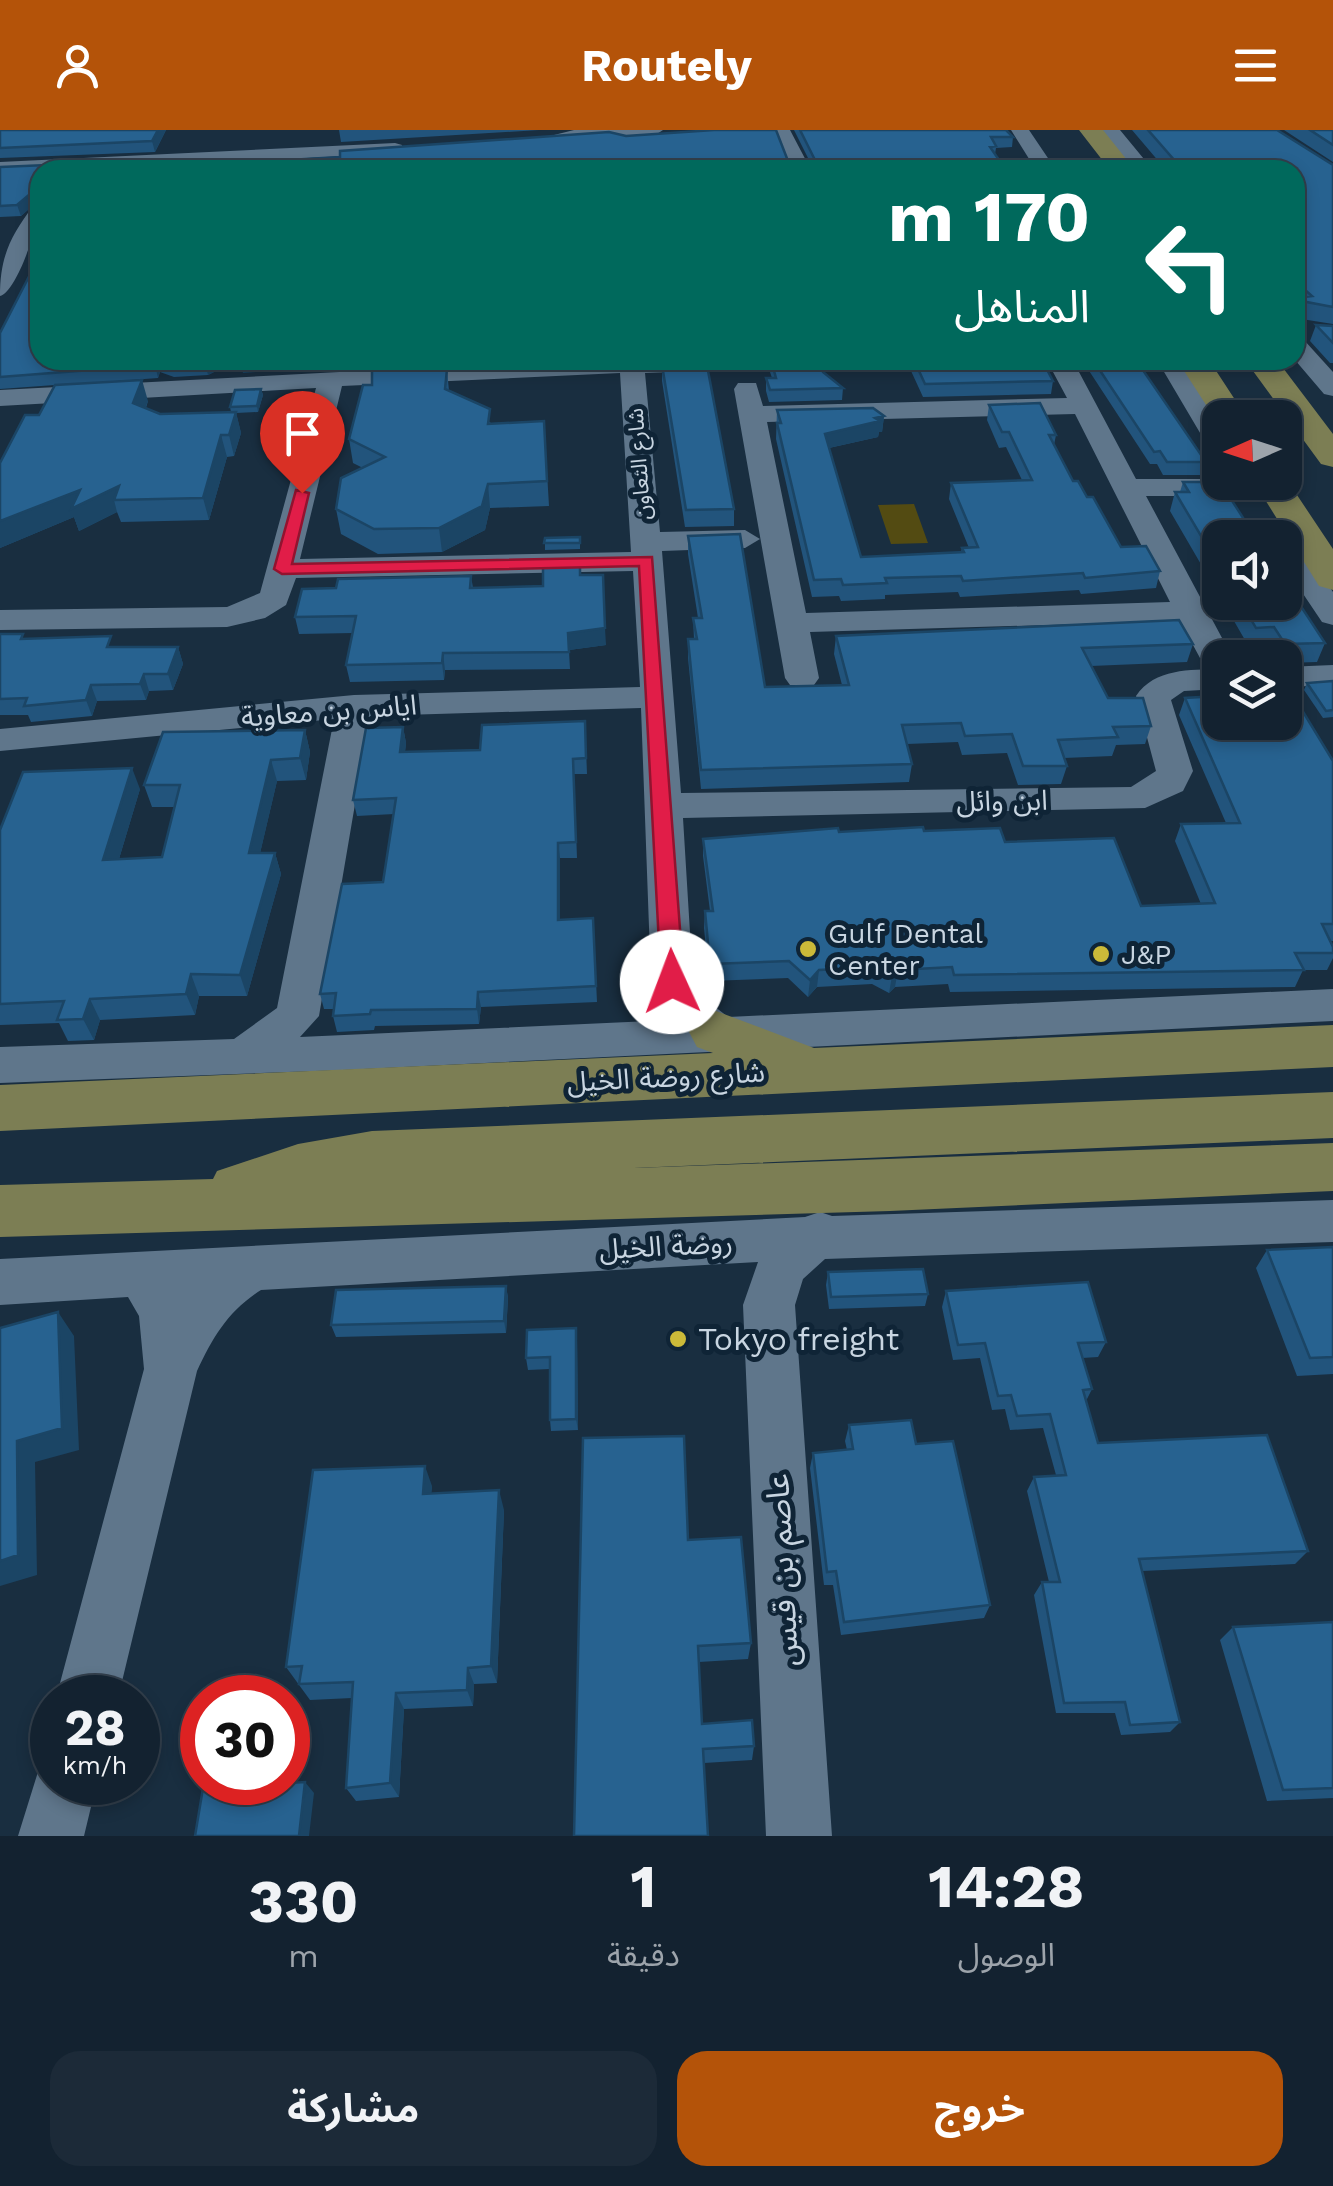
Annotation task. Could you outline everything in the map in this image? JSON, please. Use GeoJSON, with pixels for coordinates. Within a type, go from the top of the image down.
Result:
{"type":"FeatureCollection","features":[{"type":"Feature","properties":{"kind":"main road"},"geometry":{"type":"LineString","coordinates":[[1091,130],[1119,160]]}},
{"type":"Feature","properties":{"kind":"main road"},"geometry":{"type":"LineString","coordinates":[[1305,347],[1333,413]]}},
{"type":"Feature","properties":{"kind":"main road"},"geometry":{"type":"LineString","coordinates":[[1181,370],[1204,400]]}},
{"type":"Feature","properties":{"kind":"main road"},"geometry":{"type":"LineString","coordinates":[[1229,370],[1250,400]]}},
{"type":"Feature","properties":{"kind":"main road"},"geometry":{"type":"LineString","coordinates":[[1268,370],[1333,457]]}},
{"type":"Feature","properties":{"kind":"main road"},"geometry":{"type":"LineString","coordinates":[[1302,470],[1324,500]]}},
{"type":"Feature","properties":{"kind":"main road"},"geometry":{"type":"LineString","coordinates":[[1302,551],[1333,578]]}},
{"type":"Feature","properties":{"kind":"main road"},"geometry":{"type":"LineString","coordinates":[[716,1032],[767,1055],[819,1070]]}},
{"type":"Feature","properties":{"kind":"main road","name":"شارع روضة الخيل"},"geometry":{"type":"LineString","coordinates":[[0,1108],[1333,1046]]}},
{"type":"Feature","properties":{"kind":"main road"},"geometry":{"type":"LineString","coordinates":[[200,1207],[282,1174],[372,1155],[1333,1115]]}},
{"type":"Feature","properties":{"kind":"main road"},"geometry":{"type":"LineString","coordinates":[[0,1211],[890,1186],[1333,1167]]}},
{"type":"Feature","properties":{"kind":"street"},"geometry":{"type":"LineString","coordinates":[[782,130],[796,160]]}},
{"type":"Feature","properties":{"kind":"street"},"geometry":{"type":"LineString","coordinates":[[1020,130],[1040,160]]}},
{"type":"Feature","properties":{"kind":"street"},"geometry":{"type":"LineString","coordinates":[[1110,130],[1123,160]]}},
{"type":"Feature","properties":{"kind":"street"},"geometry":{"type":"LineString","coordinates":[[1122,130],[1144,160]]}},
{"type":"Feature","properties":{"kind":"street"},"geometry":{"type":"LineString","coordinates":[[536,140],[643,132],[675,134]]}},
{"type":"Feature","properties":{"kind":"street"},"geometry":{"type":"LineString","coordinates":[[299,160],[420,147]]}},
{"type":"Feature","properties":{"kind":"street"},"geometry":{"type":"LineString","coordinates":[[0,170],[30,169]]}},
{"type":"Feature","properties":{"kind":"street"},"geometry":{"type":"LineString","coordinates":[[0,289],[9,241],[30,220]]}},
{"type":"Feature","properties":{"kind":"street"},"geometry":{"type":"LineString","coordinates":[[1305,345],[1333,388]]}},
{"type":"Feature","properties":{"kind":"street"},"geometry":{"type":"LineString","coordinates":[[8,400],[236,373],[331,380],[442,370]]}},
{"type":"Feature","properties":{"kind":"street","name":"شارع التعاون"},"geometry":{"type":"LineString","coordinates":[[648,370],[646,551],[665,806],[672,982]]}},
{"type":"Feature","properties":{"kind":"street"},"geometry":{"type":"LineString","coordinates":[[1066,372],[1074,406],[1132,536],[1152,538]]}},
{"type":"Feature","properties":{"kind":"street"},"geometry":{"type":"LineString","coordinates":[[744,378],[802,678]]}},
{"type":"Feature","properties":{"kind":"street"},"geometry":{"type":"LineString","coordinates":[[0,620],[227,617],[254,611],[276,598],[331,380]]}},
{"type":"Feature","properties":{"kind":"street"},"geometry":{"type":"LineString","coordinates":[[752,414],[1074,406]]}},
{"type":"Feature","properties":{"kind":"street"},"geometry":{"type":"LineString","coordinates":[[1074,406],[1123,480],[1204,640]]}},
{"type":"Feature","properties":{"kind":"street"},"geometry":{"type":"LineString","coordinates":[[1123,480],[1202,470]]}},
{"type":"Feature","properties":{"kind":"street"},"geometry":{"type":"LineString","coordinates":[[1123,480],[1202,482]]}},
{"type":"Feature","properties":{"kind":"street"},"geometry":{"type":"LineString","coordinates":[[282,569],[646,551],[775,538]]}},
{"type":"Feature","properties":{"kind":"street"},"geometry":{"type":"LineString","coordinates":[[1302,562],[1333,615]]}},
{"type":"Feature","properties":{"kind":"street"},"geometry":{"type":"LineString","coordinates":[[791,623],[1190,611]]}},
{"type":"Feature","properties":{"kind":"street","name":"ابن وائل"},"geometry":{"type":"LineString","coordinates":[[665,806],[1112,799],[1152,794],[1167,786],[1175,774],[1176,760],[1153,696],[1202,671]]}},
{"type":"Feature","properties":{"kind":"street"},"geometry":{"type":"LineString","coordinates":[[1302,677],[1332,676]]}},
{"type":"Feature","properties":{"kind":"street","name":"اياس بن معاوية"},"geometry":{"type":"LineString","coordinates":[[0,740],[354,706],[658,697]]}},
{"type":"Feature","properties":{"kind":"street"},"geometry":{"type":"LineString","coordinates":[[244,1056],[298,1016],[354,706]]}},
{"type":"Feature","properties":{"kind":"street"},"geometry":{"type":"LineString","coordinates":[[672,982],[684,1006],[716,1032]]}},
{"type":"Feature","properties":{"kind":"street"},"geometry":{"type":"LineString","coordinates":[[606,1038],[654,1011],[672,982]]}},
{"type":"Feature","properties":{"kind":"street"},"geometry":{"type":"LineString","coordinates":[[0,1064],[344,1053],[1333,1005]]}},
{"type":"Feature","properties":{"kind":"street"},"geometry":{"type":"LineString","coordinates":[[298,1016],[344,1053]]}},
{"type":"Feature","properties":{"kind":"street","name":"عاصم بن قيس"},"geometry":{"type":"LineString","coordinates":[[768,1305],[782,1266],[812,1238],[890,1186]]}},
{"type":"Feature","properties":{"kind":"street","name":"روضة الخيل"},"geometry":{"type":"LineString","coordinates":[[0,1282],[138,1271],[812,1238],[1333,1221]]}},
{"type":"Feature","properties":{"kind":"street","name":"عاصم بن قيس"},"geometry":{"type":"LineString","coordinates":[[722,1243],[752,1270],[768,1305],[799,1836]]}},
{"type":"Feature","properties":{"kind":"street"},"geometry":{"type":"LineString","coordinates":[[93,1675],[171,1369],[197,1316],[222,1288],[255,1267]]}},
{"type":"Feature","properties":{"kind":"street"},"geometry":{"type":"LineString","coordinates":[[138,1271],[164,1310],[171,1369]]}},
{"type":"Feature","properties":{"kind":"street"},"geometry":{"type":"LineString","coordinates":[[51,1836],[59,1805]]}},
{"type":"Feature","properties":{"kind":"shaded area"},"geometry":{"type":"Polygon","coordinates":[[[914,504],[928,543],[891,544],[878,505],[914,504]]]}},
{"type":"Feature","properties":{"kind":"building"},"geometry":{"type":"Polygon","coordinates":[[[0,130],[158,130],[152,141],[0,148],[0,130]]]}},
{"type":"Feature","properties":{"kind":"building"},"geometry":{"type":"Polygon","coordinates":[[[776,130],[788,160],[289,160],[340,157],[340,151],[609,132],[626,136],[776,130]]]}},
{"type":"Feature","properties":{"kind":"building"},"geometry":{"type":"Polygon","coordinates":[[[800,130],[1006,130],[1013,137],[991,137],[996,146],[990,147],[999,160],[815,160],[800,130]]]}},
{"type":"Feature","properties":{"kind":"building"},"geometry":{"type":"Polygon","coordinates":[[[1148,130],[1277,130],[1333,165],[1333,307],[1305,302],[1305,297],[1312,296],[1305,290],[1305,160],[1174,160],[1148,130]]]}},
{"type":"Feature","properties":{"kind":"building"},"geometry":{"type":"Polygon","coordinates":[[[1310,130],[1333,130],[1333,145],[1310,130]]]}},
{"type":"Feature","properties":{"kind":"building"},"geometry":{"type":"Polygon","coordinates":[[[30,166],[30,194],[17,205],[0,206],[0,167],[30,166]]]}},
{"type":"Feature","properties":{"kind":"building"},"geometry":{"type":"Polygon","coordinates":[[[30,274],[30,370],[90,370],[0,377],[0,333],[30,274]]]}},
{"type":"Feature","properties":{"kind":"building"},"geometry":{"type":"Polygon","coordinates":[[[1316,325],[1333,326],[1333,343],[1316,325]]]}},
{"type":"Feature","properties":{"kind":"building"},"geometry":{"type":"Polygon","coordinates":[[[372,370],[447,370],[445,389],[490,409],[488,424],[544,421],[547,481],[488,484],[482,506],[439,528],[374,529],[336,509],[341,478],[385,457],[349,439],[363,385],[372,385],[372,370]]]}},
{"type":"Feature","properties":{"kind":"building"},"geometry":{"type":"Polygon","coordinates":[[[663,370],[708,370],[734,509],[686,510],[663,370]]]}},
{"type":"Feature","properties":{"kind":"building"},"geometry":{"type":"Polygon","coordinates":[[[774,370],[822,370],[843,388],[770,390],[766,378],[776,378],[774,370]]]}},
{"type":"Feature","properties":{"kind":"building"},"geometry":{"type":"Polygon","coordinates":[[[919,370],[1047,370],[1053,381],[925,384],[919,370]]]}},
{"type":"Feature","properties":{"kind":"building"},"geometry":{"type":"Polygon","coordinates":[[[1100,370],[1143,370],[1202,456],[1202,462],[1167,462],[1160,451],[1154,452],[1100,370]]]}},
{"type":"Feature","properties":{"kind":"building"},"geometry":{"type":"Polygon","coordinates":[[[142,380],[133,403],[160,414],[236,412],[229,435],[221,435],[203,498],[114,500],[119,486],[71,509],[80,490],[0,521],[0,463],[25,415],[39,415],[55,385],[142,380]]]}},
{"type":"Feature","properties":{"kind":"building"},"geometry":{"type":"Polygon","coordinates":[[[261,389],[257,406],[230,407],[235,390],[261,389]]]}},
{"type":"Feature","properties":{"kind":"building"},"geometry":{"type":"Polygon","coordinates":[[[1040,403],[1056,435],[1049,435],[1073,481],[1078,481],[1087,497],[1093,497],[1121,547],[1146,546],[1160,571],[1085,578],[1083,573],[963,581],[961,576],[885,578],[887,583],[843,585],[841,579],[814,580],[777,410],[873,408],[884,416],[875,418],[880,421],[825,434],[861,557],[964,552],[962,548],[978,547],[951,483],[1032,480],[1009,432],[1002,432],[989,405],[1040,403]]]}},
{"type":"Feature","properties":{"kind":"building"},"geometry":{"type":"Polygon","coordinates":[[[1183,482],[1202,482],[1202,500],[1232,500],[1244,520],[1202,520],[1202,538],[1175,492],[1189,492],[1183,482]]]}},
{"type":"Feature","properties":{"kind":"building"},"geometry":{"type":"Polygon","coordinates":[[[740,534],[765,687],[849,685],[836,636],[1179,620],[1193,644],[1082,648],[1108,698],[1143,698],[1151,726],[1113,727],[1118,737],[1058,740],[1067,766],[1023,766],[1012,734],[965,736],[961,723],[902,725],[912,764],[701,770],[688,639],[697,639],[693,618],[702,618],[688,536],[740,534]]]}},
{"type":"Feature","properties":{"kind":"building"},"geometry":{"type":"Polygon","coordinates":[[[580,537],[580,543],[544,543],[545,538],[580,537]]]}},
{"type":"Feature","properties":{"kind":"building"},"geometry":{"type":"Polygon","coordinates":[[[580,559],[580,575],[603,575],[605,628],[568,633],[569,652],[443,653],[442,663],[346,665],[356,616],[295,617],[302,589],[336,588],[338,579],[471,576],[470,588],[543,586],[543,560],[580,559]]]}},
{"type":"Feature","properties":{"kind":"building"},"geometry":{"type":"Polygon","coordinates":[[[1302,608],[1325,643],[1282,640],[1274,627],[1256,628],[1251,620],[1302,620],[1302,608]]]}},
{"type":"Feature","properties":{"kind":"building"},"geometry":{"type":"Polygon","coordinates":[[[0,634],[23,634],[21,639],[111,636],[107,647],[178,647],[168,674],[144,674],[140,684],[91,685],[86,700],[24,706],[27,698],[0,699],[0,634]]]}},
{"type":"Feature","properties":{"kind":"building"},"geometry":{"type":"Polygon","coordinates":[[[1333,681],[1333,710],[1326,711],[1307,683],[1333,681]]]}},
{"type":"Feature","properties":{"kind":"building"},"geometry":{"type":"Polygon","coordinates":[[[1202,697],[1202,737],[1185,698],[1202,697]]]}},
{"type":"Feature","properties":{"kind":"building"},"geometry":{"type":"Polygon","coordinates":[[[1302,710],[1333,761],[1333,924],[1322,924],[1333,953],[1295,953],[1304,970],[954,975],[952,967],[898,970],[892,976],[874,967],[819,970],[810,980],[789,961],[710,964],[705,911],[713,911],[703,839],[838,828],[839,832],[923,827],[924,831],[1000,828],[1005,842],[1114,838],[1141,906],[1215,903],[1181,824],[1240,823],[1203,740],[1302,740],[1302,710]]]}},
{"type":"Feature","properties":{"kind":"building"},"geometry":{"type":"Polygon","coordinates":[[[585,721],[586,758],[573,759],[576,842],[558,843],[558,920],[593,918],[596,986],[478,992],[477,1009],[371,1010],[370,1014],[333,1016],[336,993],[320,994],[342,884],[383,882],[396,798],[353,800],[366,728],[403,727],[400,752],[480,750],[482,725],[585,721]]]}},
{"type":"Feature","properties":{"kind":"building"},"geometry":{"type":"Polygon","coordinates":[[[305,730],[300,758],[271,760],[249,853],[275,853],[240,975],[191,974],[186,994],[90,999],[83,1019],[57,1020],[64,1001],[0,1004],[0,830],[23,772],[132,768],[103,860],[162,857],[180,785],[144,785],[163,732],[305,730]]]}},
{"type":"Feature","properties":{"kind":"building"},"geometry":{"type":"Polygon","coordinates":[[[1333,1247],[1333,1357],[1310,1358],[1267,1250],[1333,1247]]]}},
{"type":"Feature","properties":{"kind":"building"},"geometry":{"type":"Polygon","coordinates":[[[923,1269],[928,1294],[831,1297],[828,1272],[923,1269]]]}},
{"type":"Feature","properties":{"kind":"building"},"geometry":{"type":"Polygon","coordinates":[[[1088,1282],[1106,1342],[1078,1343],[1092,1389],[1083,1390],[1098,1443],[1267,1435],[1308,1551],[1139,1559],[1180,1722],[1130,1725],[1125,1702],[1064,1703],[1042,1582],[1060,1582],[1034,1477],[1066,1475],[1050,1414],[1017,1416],[1011,1395],[998,1396],[985,1343],[958,1345],[946,1291],[1088,1282]]]}},
{"type":"Feature","properties":{"kind":"building"},"geometry":{"type":"Polygon","coordinates":[[[506,1286],[504,1321],[331,1325],[336,1290],[506,1286]]]}},
{"type":"Feature","properties":{"kind":"building"},"geometry":{"type":"Polygon","coordinates":[[[58,1312],[62,1428],[17,1441],[18,1555],[0,1561],[0,1328],[58,1312]]]}},
{"type":"Feature","properties":{"kind":"building"},"geometry":{"type":"Polygon","coordinates":[[[576,1328],[576,1419],[550,1420],[550,1357],[526,1358],[527,1330],[576,1328]]]}},
{"type":"Feature","properties":{"kind":"building"},"geometry":{"type":"Polygon","coordinates":[[[911,1420],[916,1444],[953,1441],[990,1605],[844,1622],[836,1571],[827,1572],[813,1453],[853,1449],[849,1425],[911,1420]]]}},
{"type":"Feature","properties":{"kind":"building"},"geometry":{"type":"Polygon","coordinates":[[[684,1436],[688,1540],[741,1537],[751,1643],[698,1646],[702,1724],[752,1720],[754,1746],[703,1749],[708,1836],[574,1836],[583,1438],[684,1436]]]}},
{"type":"Feature","properties":{"kind":"building"},"geometry":{"type":"Polygon","coordinates":[[[425,1466],[423,1494],[499,1490],[491,1666],[468,1668],[467,1690],[396,1693],[390,1783],[346,1788],[353,1682],[310,1684],[310,1675],[300,1675],[302,1666],[286,1667],[313,1470],[425,1466]]]}},
{"type":"Feature","properties":{"kind":"building"},"geometry":{"type":"Polygon","coordinates":[[[1333,1622],[1333,1788],[1283,1790],[1233,1627],[1333,1622]]]}},
{"type":"Feature","properties":{"kind":"building"},"geometry":{"type":"Polygon","coordinates":[[[200,1805],[302,1805],[299,1836],[195,1836],[200,1805]]]}},
{"type":"Feature","properties":{"kind":"place","name":"Gulf Dental Center"},"geometry":{"type":"Point","coordinates":[808,949]}},
{"type":"Feature","properties":{"kind":"place","name":"J&P"},"geometry":{"type":"Point","coordinates":[1101,954]}},
{"type":"Feature","properties":{"kind":"place","name":"Tokyo freight"},"geometry":{"type":"Point","coordinates":[678,1339]}},
{"type":"Feature","properties":{"kind":"route"},"geometry":{"type":"LineString","coordinates":[[302,493],[282,569],[646,560],[665,806],[672,982]]}}]}
